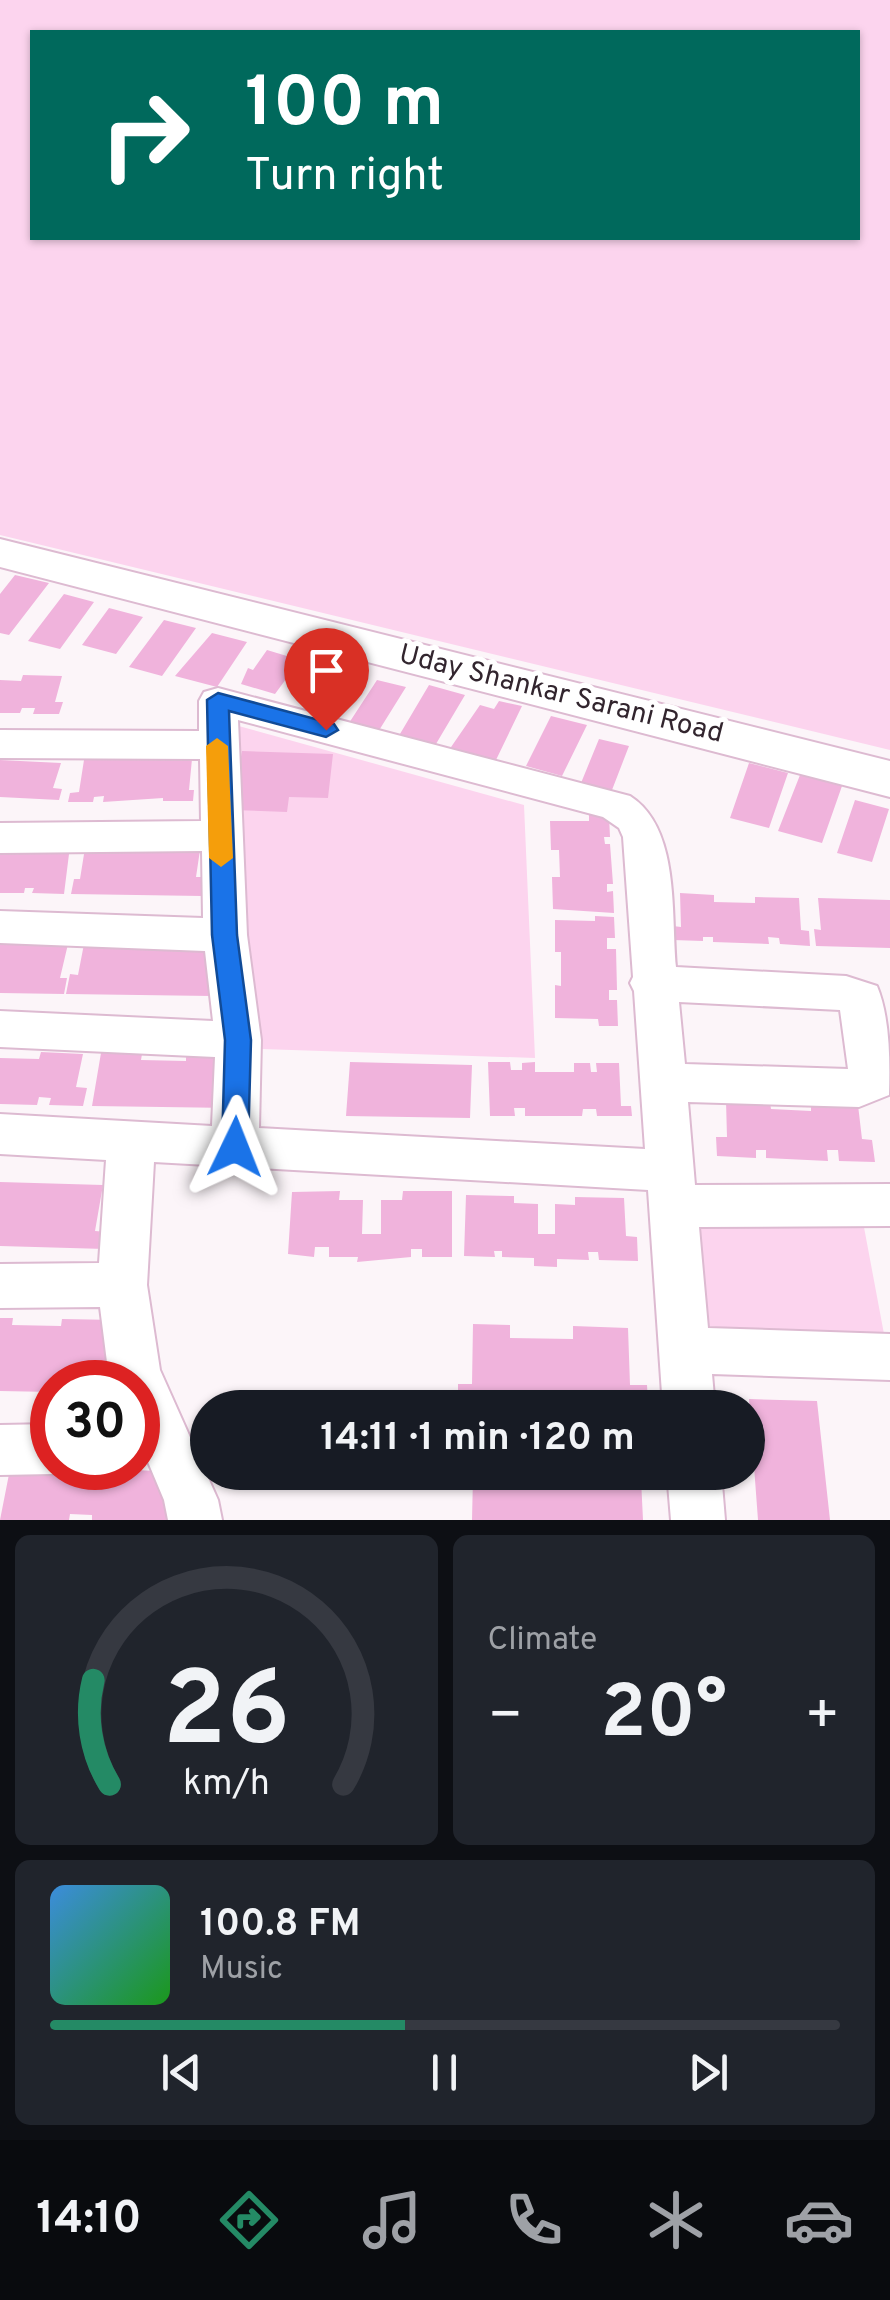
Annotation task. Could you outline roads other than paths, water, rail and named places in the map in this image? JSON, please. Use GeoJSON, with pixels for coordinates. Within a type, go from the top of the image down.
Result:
{"type":"FeatureCollection","features":[{"type":"Feature","properties":{"kind":"street","name":"Uday Shankar Sarani Road"},"geometry":{"type":"LineString","coordinates":[[0,523],[890,746]]}},
{"type":"Feature","properties":{"kind":"street","name":"Uday Shankar Sarani Road"},"geometry":{"type":"LineString","coordinates":[[0,552],[890,779]]}},
{"type":"Feature","properties":{"kind":"street"},"geometry":{"type":"LineString","coordinates":[[235,1147],[238,1040],[225,935],[218,700],[616,806],[634,818],[644,837],[652,983],[687,1390]]}},
{"type":"Feature","properties":{"kind":"street"},"geometry":{"type":"LineString","coordinates":[[0,744],[217,745]]}},
{"type":"Feature","properties":{"kind":"street"},"geometry":{"type":"LineString","coordinates":[[0,838],[220,836]]}},
{"type":"Feature","properties":{"kind":"street"},"geometry":{"type":"LineString","coordinates":[[0,928],[225,935]]}},
{"type":"Feature","properties":{"kind":"street"},"geometry":{"type":"LineString","coordinates":[[652,983],[846,992],[861,998],[873,1082],[858,1088],[661,1082]]}},
{"type":"Feature","properties":{"kind":"street"},"geometry":{"type":"LineString","coordinates":[[0,1029],[238,1040]]}},
{"type":"Feature","properties":{"kind":"street"},"geometry":{"type":"LineString","coordinates":[[0,1134],[235,1147],[890,1205]]}},
{"type":"Feature","properties":{"kind":"street"},"geometry":{"type":"LineString","coordinates":[[131,1142],[122,1284],[133,1360]]}},
{"type":"Feature","properties":{"kind":"street"},"geometry":{"type":"LineString","coordinates":[[0,1286],[122,1284]]}},
{"type":"Feature","properties":{"kind":"street"},"geometry":{"type":"LineString","coordinates":[[684,1350],[890,1357]]}},
{"type":"Feature","properties":{"kind":"street"},"geometry":{"type":"LineString","coordinates":[[0,1450],[30,1449]]}},
{"type":"Feature","properties":{"kind":"street"},"geometry":{"type":"LineString","coordinates":[[160,1457],[191,1500],[194,1520]]}},
{"type":"Feature","properties":{"kind":"street"},"geometry":{"type":"LineString","coordinates":[[696,1490],[698,1520]]}}]}
